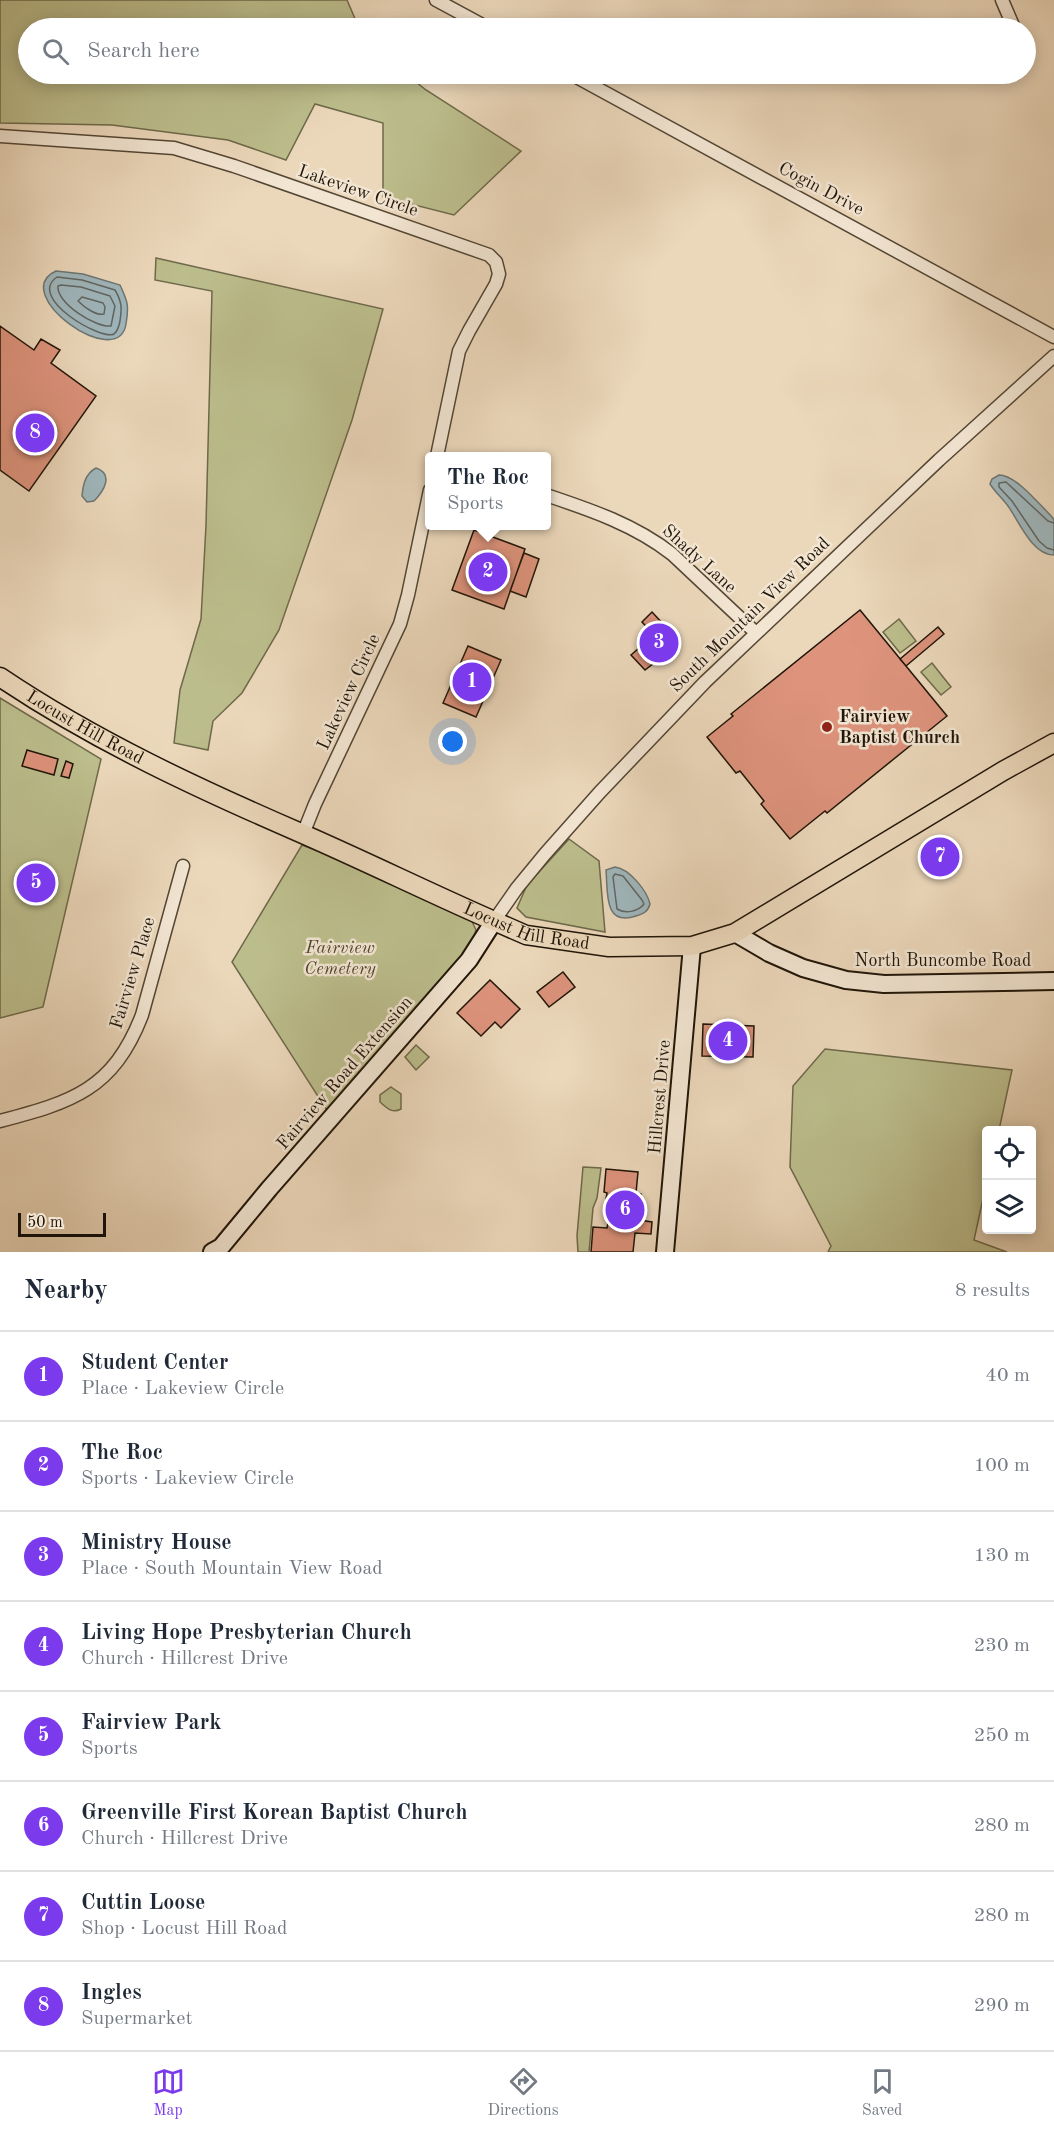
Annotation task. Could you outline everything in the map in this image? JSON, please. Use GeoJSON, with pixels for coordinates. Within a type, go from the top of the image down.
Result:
{"type":"FeatureCollection","features":[{"type":"Feature","properties":{"kind":"main road","name":"Locust Hill Road"},"geometry":{"type":"LineString","coordinates":[[0,677],[77,726],[137,758],[279,825],[526,935],[574,943],[635,948],[692,946],[735,933],[1003,771],[1054,744]]}},
{"type":"Feature","properties":{"kind":"street"},"geometry":{"type":"LineString","coordinates":[[436,0],[469,18]]}},
{"type":"Feature","properties":{"kind":"street"},"geometry":{"type":"LineString","coordinates":[[1002,0],[1010,18]]}},
{"type":"Feature","properties":{"kind":"street","name":"Cogin Drive"},"geometry":{"type":"LineString","coordinates":[[589,84],[1054,337]]}},
{"type":"Feature","properties":{"kind":"street","name":"Lakeview Circle"},"geometry":{"type":"LineString","coordinates":[[0,136],[174,148],[234,166],[489,255],[496,262],[499,274],[496,284],[459,351],[438,452]]}},
{"type":"Feature","properties":{"kind":"street","name":"South Mountain View Road"},"geometry":{"type":"LineString","coordinates":[[494,921],[544,854],[705,682],[939,460],[1054,356]]}},
{"type":"Feature","properties":{"kind":"street","name":"Shady Lane"},"geometry":{"type":"LineString","coordinates":[[551,497],[610,517],[658,543],[756,633]]}},
{"type":"Feature","properties":{"kind":"street","name":"Lakeview Circle"},"geometry":{"type":"LineString","coordinates":[[303,834],[400,624],[425,510]]}},
{"type":"Feature","properties":{"kind":"street","name":"Fairview Place"},"geometry":{"type":"LineString","coordinates":[[0,1121],[61,1104],[98,1082],[118,1062],[135,1033],[142,1015],[183,866]]}},
{"type":"Feature","properties":{"kind":"street","name":"Fairview Road Extension"},"geometry":{"type":"LineString","coordinates":[[217,1249],[470,960],[494,921]]}},
{"type":"Feature","properties":{"kind":"street","name":"North Buncombe Road"},"geometry":{"type":"LineString","coordinates":[[735,933],[769,953],[803,968],[846,980],[884,984],[1054,981]]}},
{"type":"Feature","properties":{"kind":"street","name":"Hillcrest Drive"},"geometry":{"type":"LineString","coordinates":[[665,1252],[692,946]]}},
{"type":"Feature","properties":{"kind":"green space"},"geometry":{"type":"Polygon","coordinates":[[[0,0],[347,0],[355,18],[18,18],[18,84],[418,84],[521,151],[454,215],[383,197],[383,123],[315,104],[286,160],[228,140],[112,125],[0,123],[0,0]]]}},
{"type":"Feature","properties":{"kind":"green space"},"geometry":{"type":"Polygon","coordinates":[[[156,258],[383,309],[352,420],[279,630],[242,693],[213,721],[208,750],[174,743],[180,690],[201,619],[206,525],[212,291],[155,280],[156,258]]]}},
{"type":"Feature","properties":{"kind":"green space"},"geometry":{"type":"Polygon","coordinates":[[[899,619],[916,641],[900,653],[883,632],[899,619]]]}},
{"type":"Feature","properties":{"kind":"green space"},"geometry":{"type":"Polygon","coordinates":[[[932,663],[951,687],[941,695],[921,672],[932,663]]]}},
{"type":"Feature","properties":{"kind":"green space"},"geometry":{"type":"Polygon","coordinates":[[[0,698],[101,759],[43,1007],[0,1018],[0,698]]]}},
{"type":"Feature","properties":{"kind":"green space"},"geometry":{"type":"Polygon","coordinates":[[[569,839],[599,861],[605,932],[526,917],[517,908],[527,885],[569,839]]]}},
{"type":"Feature","properties":{"kind":"green space","name":"Fairview Cemetery"},"geometry":{"type":"Polygon","coordinates":[[[302,845],[470,917],[476,930],[472,946],[328,1112],[232,962],[302,845]]]}},
{"type":"Feature","properties":{"kind":"green space"},"geometry":{"type":"Polygon","coordinates":[[[416,1045],[429,1057],[416,1070],[405,1057],[416,1045]]]}},
{"type":"Feature","properties":{"kind":"green space"},"geometry":{"type":"Polygon","coordinates":[[[825,1049],[1012,1070],[1000,1126],[982,1126],[982,1203],[974,1240],[1007,1252],[828,1252],[831,1246],[790,1167],[793,1086],[825,1049]]]}},
{"type":"Feature","properties":{"kind":"green space"},"geometry":{"type":"Polygon","coordinates":[[[391,1087],[401,1094],[401,1109],[395,1111],[380,1102],[380,1095],[391,1087]]]}},
{"type":"Feature","properties":{"kind":"green space"},"geometry":{"type":"Polygon","coordinates":[[[583,1167],[601,1168],[597,1198],[593,1208],[589,1252],[578,1252],[577,1236],[583,1167]]]}},
{"type":"Feature","properties":{"kind":"water"},"geometry":{"type":"Polygon","coordinates":[[[56,271],[83,274],[120,285],[127,304],[127,313],[126,324],[119,337],[105,339],[87,335],[55,310],[45,295],[45,282],[56,271]]]}},
{"type":"Feature","properties":{"kind":"water"},"geometry":{"type":"Polygon","coordinates":[[[96,468],[105,474],[106,483],[94,501],[87,502],[82,496],[84,484],[89,473],[96,468]]]}},
{"type":"Feature","properties":{"kind":"water"},"geometry":{"type":"Polygon","coordinates":[[[999,475],[1006,476],[1020,485],[1052,517],[1054,520],[1054,555],[1046,554],[1033,543],[992,487],[990,484],[992,479],[999,475]]]}},
{"type":"Feature","properties":{"kind":"water"},"geometry":{"type":"Polygon","coordinates":[[[615,867],[632,876],[642,887],[650,904],[645,912],[625,918],[613,912],[609,905],[606,870],[615,867]]]}},
{"type":"Feature","properties":{"kind":"building"},"geometry":{"type":"Polygon","coordinates":[[[0,326],[34,350],[41,339],[60,350],[51,363],[96,396],[29,491],[0,470],[0,326]]]}},
{"type":"Feature","properties":{"kind":"building"},"geometry":{"type":"Polygon","coordinates":[[[474,530],[525,549],[504,609],[452,590],[474,530]]]}},
{"type":"Feature","properties":{"kind":"building"},"geometry":{"type":"Polygon","coordinates":[[[524,553],[539,559],[526,597],[510,591],[524,553]]]}},
{"type":"Feature","properties":{"kind":"building","name":"Fairview Baptist Church"},"geometry":{"type":"Polygon","coordinates":[[[860,610],[947,716],[827,813],[825,811],[790,839],[761,804],[764,801],[740,771],[736,773],[707,737],[733,716],[731,714],[860,610]]]}},
{"type":"Feature","properties":{"kind":"building"},"geometry":{"type":"Polygon","coordinates":[[[652,612],[677,639],[668,647],[671,650],[645,670],[631,655],[654,635],[642,622],[652,612]]]}},
{"type":"Feature","properties":{"kind":"building"},"geometry":{"type":"Polygon","coordinates":[[[938,627],[944,634],[906,666],[900,659],[938,627]]]}},
{"type":"Feature","properties":{"kind":"building"},"geometry":{"type":"Polygon","coordinates":[[[468,646],[501,660],[476,717],[443,703],[468,646]]]}},
{"type":"Feature","properties":{"kind":"building"},"geometry":{"type":"Polygon","coordinates":[[[27,750],[58,759],[54,775],[22,766],[27,750]]]}},
{"type":"Feature","properties":{"kind":"building"},"geometry":{"type":"Polygon","coordinates":[[[66,761],[73,764],[69,778],[61,776],[66,761]]]}},
{"type":"Feature","properties":{"kind":"building"},"geometry":{"type":"Polygon","coordinates":[[[939,840],[942,844],[944,843],[953,859],[935,869],[926,854],[930,853],[926,847],[939,840]]]}},
{"type":"Feature","properties":{"kind":"building"},"geometry":{"type":"Polygon","coordinates":[[[563,972],[575,987],[549,1007],[537,992],[563,972]]]}},
{"type":"Feature","properties":{"kind":"building"},"geometry":{"type":"Polygon","coordinates":[[[490,980],[520,1009],[501,1028],[495,1022],[481,1036],[457,1013],[490,980]]]}},
{"type":"Feature","properties":{"kind":"building"},"geometry":{"type":"Polygon","coordinates":[[[703,1024],[754,1026],[753,1057],[702,1056],[703,1024]]]}},
{"type":"Feature","properties":{"kind":"building"},"geometry":{"type":"Polygon","coordinates":[[[606,1169],[638,1172],[636,1193],[641,1194],[639,1220],[652,1222],[651,1234],[635,1233],[633,1252],[591,1252],[593,1227],[607,1228],[610,1223],[612,1200],[606,1199],[607,1193],[604,1192],[606,1169]]]}},
{"type":"Feature","properties":{"kind":"place","name":"Ingles"},"geometry":{"type":"Point","coordinates":[35,433]}},
{"type":"Feature","properties":{"kind":"place","name":"The Roc"},"geometry":{"type":"Point","coordinates":[488,572]}},
{"type":"Feature","properties":{"kind":"place","name":"Ministry House"},"geometry":{"type":"Point","coordinates":[659,643]}},
{"type":"Feature","properties":{"kind":"place","name":"Student Center"},"geometry":{"type":"Point","coordinates":[472,682]}},
{"type":"Feature","properties":{"kind":"place","name":"Fairview Baptist Church"},"geometry":{"type":"Point","coordinates":[827,727]}},
{"type":"Feature","properties":{"kind":"place","name":"Cuttin Loose"},"geometry":{"type":"Point","coordinates":[940,857]}},
{"type":"Feature","properties":{"kind":"place","name":"Fairview Park"},"geometry":{"type":"Point","coordinates":[36,883]}},
{"type":"Feature","properties":{"kind":"place","name":"Living Hope Presbyterian Church"},"geometry":{"type":"Point","coordinates":[728,1041]}},
{"type":"Feature","properties":{"kind":"place","name":"Greenville First Korean Baptist Church"},"geometry":{"type":"Point","coordinates":[625,1210]}}]}
